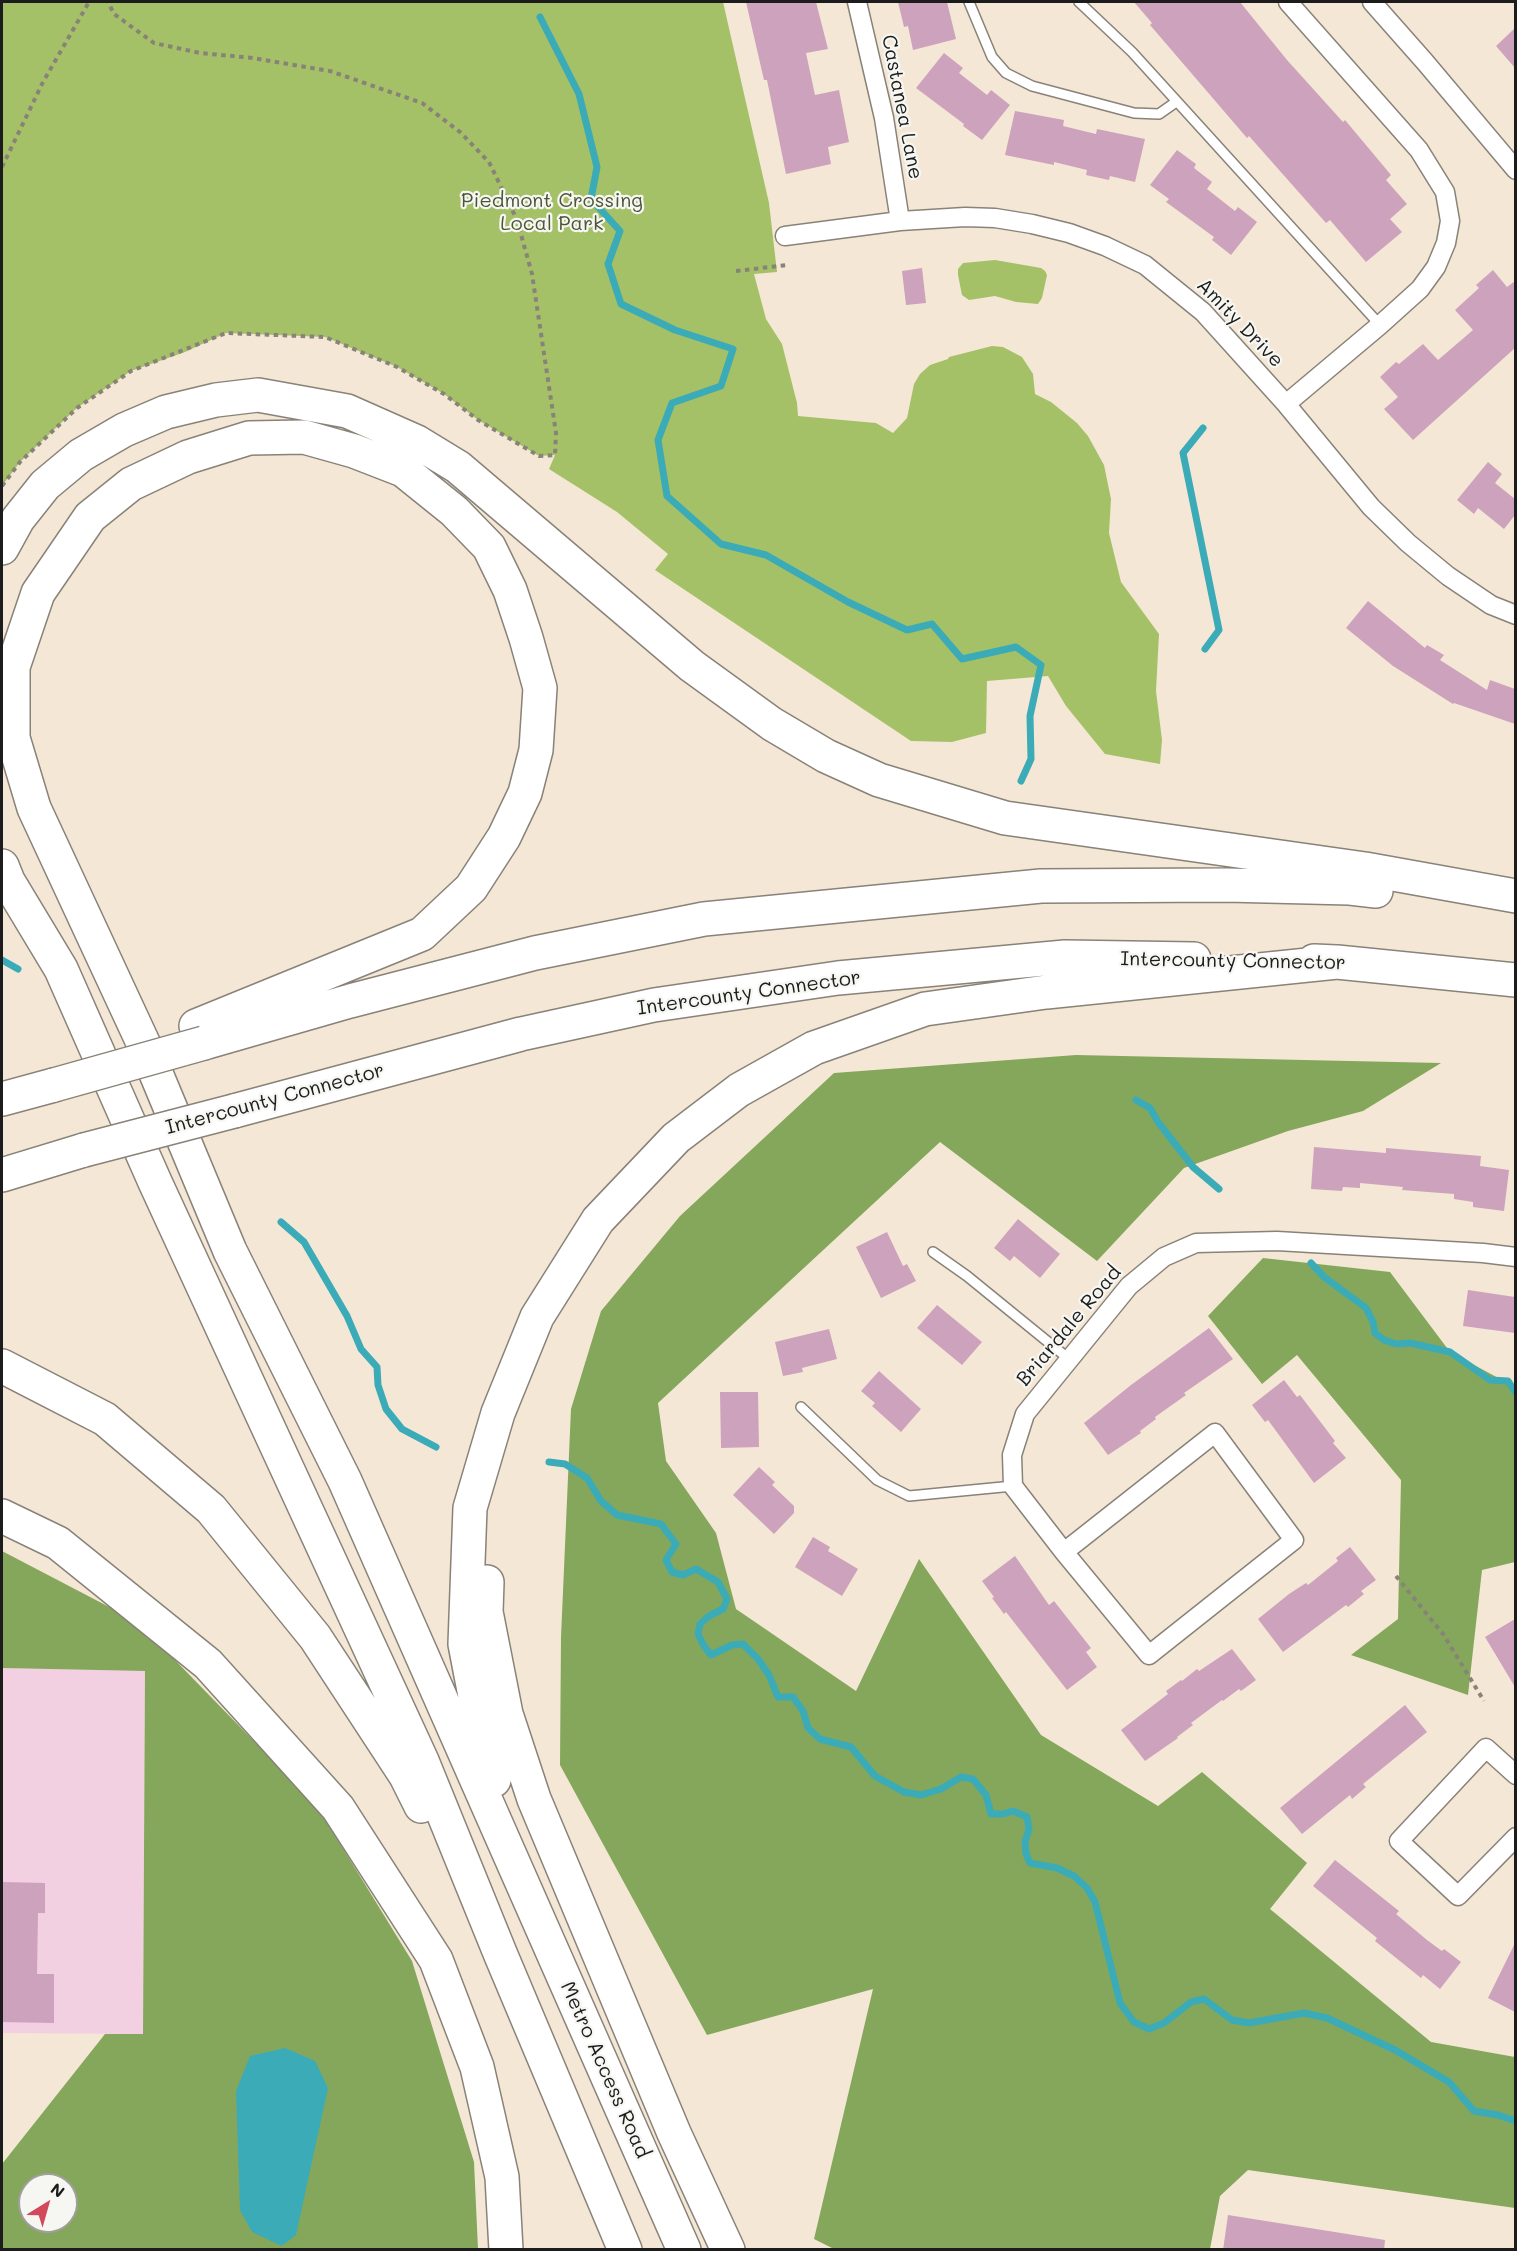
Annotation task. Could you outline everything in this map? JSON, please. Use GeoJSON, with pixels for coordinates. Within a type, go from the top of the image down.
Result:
{"type":"FeatureCollection","features":[{"type":"Feature","properties":{"kind":"highway"},"geometry":{"type":"LineString","coordinates":[[2,548],[18,519],[45,485],[81,455],[124,429],[166,412],[216,400],[258,395],[347,411],[417,442],[458,467],[701,672],[772,724],[826,756],[879,780],[1005,818],[1365,869],[1515,896]]}},
{"type":"Feature","properties":{"kind":"highway"},"geometry":{"type":"LineString","coordinates":[[2,1099],[54,1085],[200,1034],[422,934],[471,888],[504,837],[525,793],[536,750],[540,688],[510,590],[489,547],[454,511],[403,470],[354,451],[304,437],[249,438],[188,457],[131,484],[90,517],[38,593],[13,668],[13,738],[34,808],[145,1047],[230,1251],[345,1481],[526,1892]]}},
{"type":"Feature","properties":{"kind":"highway"},"geometry":{"type":"LineString","coordinates":[[2,866],[8,881],[61,969],[155,1182],[422,1761],[625,2250]]}},
{"type":"Feature","properties":{"kind":"highway"},"geometry":{"type":"LineString","coordinates":[[200,1034],[350,1001],[535,953],[704,920],[1041,886],[1226,885],[1350,888],[1515,904]]}},
{"type":"Feature","properties":{"kind":"highway","name":"Intercounty Connector"},"geometry":{"type":"LineString","coordinates":[[2,1175],[84,1150],[521,1034],[654,1005],[838,978],[1065,957],[1336,962],[1515,980]]}},
{"type":"Feature","properties":{"kind":"highway"},"geometry":{"type":"LineString","coordinates":[[526,1892],[485,1748],[465,1644],[471,1508],[498,1413],[537,1317],[598,1220],[676,1138],[739,1090],[814,1048],[925,1009],[1046,992],[1336,962]]}},
{"type":"Feature","properties":{"kind":"highway"},"geometry":{"type":"LineString","coordinates":[[2,1366],[105,1419],[211,1509],[315,1637],[405,1776],[500,1953]]}},
{"type":"Feature","properties":{"kind":"highway"},"geometry":{"type":"LineString","coordinates":[[498,1413],[489,1523],[486,1612],[506,1714],[534,1799],[597,1953],[674,2133],[728,2250]]}},
{"type":"Feature","properties":{"kind":"highway"},"geometry":{"type":"LineString","coordinates":[[2,1516],[58,1543],[208,1664],[338,1808],[436,1960],[472,2056],[502,2177],[506,2250]]}},
{"type":"Feature","properties":{"kind":"highway","name":"Metro Access Road"},"geometry":{"type":"LineString","coordinates":[[526,1892],[684,2250]]}},
{"type":"Feature","properties":{"kind":"street","name":"Castanea Lane"},"geometry":{"type":"LineString","coordinates":[[857,2],[884,118],[900,221]]}},
{"type":"Feature","properties":{"kind":"street"},"geometry":{"type":"LineString","coordinates":[[1286,405],[1420,289],[1436,267],[1446,243],[1450,221],[1445,192],[1419,150],[1288,2]]}},
{"type":"Feature","properties":{"kind":"street"},"geometry":{"type":"LineString","coordinates":[[1372,2],[1515,170]]}},
{"type":"Feature","properties":{"kind":"street","name":"Amity Drive"},"geometry":{"type":"LineString","coordinates":[[785,236],[900,221],[965,217],[995,218],[1042,226],[1105,246],[1145,265],[1203,312],[1286,405],[1371,507],[1408,543],[1448,576],[1491,605],[1515,615]]}},
{"type":"Feature","properties":{"kind":"street","name":"Briardale Road"},"geometry":{"type":"LineString","coordinates":[[1013,1486],[1012,1455],[1025,1414],[1129,1286],[1164,1257],[1196,1243],[1277,1241],[1483,1253],[1515,1257]]}},
{"type":"Feature","properties":{"kind":"street"},"geometry":{"type":"LineString","coordinates":[[1013,1486],[1064,1552],[1149,1655],[1294,1540],[1215,1433],[1064,1552]]}},
{"type":"Feature","properties":{"kind":"street"},"geometry":{"type":"LineString","coordinates":[[1515,1775],[1486,1748],[1399,1841],[1458,1896],[1515,1837]]}},
{"type":"Feature","properties":{"kind":"lane"},"geometry":{"type":"LineString","coordinates":[[969,2],[992,57],[1006,73],[1032,86],[1134,113],[1159,114],[1176,102]]}},
{"type":"Feature","properties":{"kind":"lane"},"geometry":{"type":"LineString","coordinates":[[1079,2],[1132,52],[1380,326]]}},
{"type":"Feature","properties":{"kind":"lane"},"geometry":{"type":"LineString","coordinates":[[933,1252],[968,1276],[1069,1359]]}},
{"type":"Feature","properties":{"kind":"lane"},"geometry":{"type":"LineString","coordinates":[[801,1407],[877,1480],[909,1496],[1013,1486]]}},
{"type":"Feature","properties":{"kind":"path"},"geometry":{"type":"LineString","coordinates":[[2,167],[43,82],[89,2]]}},
{"type":"Feature","properties":{"kind":"path"},"geometry":{"type":"LineString","coordinates":[[108,2],[114,14],[154,43],[200,53],[253,58],[330,71],[422,103],[460,132],[489,162],[517,219],[532,274],[556,433]]}},
{"type":"Feature","properties":{"kind":"path"},"geometry":{"type":"LineString","coordinates":[[736,271],[787,265]]}},
{"type":"Feature","properties":{"kind":"path"},"geometry":{"type":"LineString","coordinates":[[1396,1576],[1443,1634],[1484,1701]]}},
{"type":"Feature","properties":{"kind":"shaded area"},"geometry":{"type":"Polygon","coordinates":[[[2,1668],[145,1671],[143,2034],[2,2033],[2,1668]]]}},
{"type":"Feature","properties":{"kind":"green space","name":"Piedmont Crossing Local Park"},"geometry":{"type":"Polygon","coordinates":[[[2,2],[723,2],[769,203],[777,272],[754,274],[766,319],[782,344],[797,403],[798,416],[876,423],[893,433],[907,418],[914,384],[920,374],[930,365],[949,357],[992,346],[1003,347],[1022,357],[1033,374],[1035,394],[1051,402],[1077,423],[1088,436],[1104,465],[1111,499],[1109,533],[1121,582],[1159,634],[1156,691],[1162,740],[1160,764],[1105,754],[1066,706],[1048,676],[987,681],[986,733],[952,742],[911,741],[655,570],[668,554],[617,512],[549,469],[555,455],[539,456],[478,420],[444,394],[397,367],[325,337],[226,333],[185,352],[131,371],[77,408],[20,462],[2,486],[2,2]]]}},
{"type":"Feature","properties":{"kind":"green space"},"geometry":{"type":"Polygon","coordinates":[[[995,260],[1041,268],[1045,271],[1047,275],[1042,298],[1038,304],[1016,302],[995,296],[969,300],[962,295],[958,269],[963,263],[995,260]]]}},
{"type":"Feature","properties":{"kind":"green space"},"geometry":{"type":"Polygon","coordinates":[[[1076,1055],[1441,1063],[1363,1111],[1288,1131],[1184,1168],[1097,1261],[940,1142],[658,1403],[666,1461],[716,1533],[736,1609],[856,1691],[919,1559],[1041,1735],[1158,1806],[1202,1772],[1307,1863],[1270,1909],[1431,2042],[1515,2057],[1515,2208],[1248,2170],[1220,2196],[1210,2249],[834,2249],[814,2239],[873,1989],[707,2035],[560,1765],[561,1637],[571,1409],[601,1311],[680,1216],[834,1073],[1076,1055]]]}},
{"type":"Feature","properties":{"kind":"green space"},"geometry":{"type":"Polygon","coordinates":[[[1263,1258],[1390,1272],[1450,1352],[1515,1387],[1515,1562],[1482,1570],[1468,1695],[1351,1655],[1398,1619],[1401,1480],[1297,1355],[1262,1384],[1208,1316],[1263,1258]]]}},
{"type":"Feature","properties":{"kind":"green space"},"geometry":{"type":"Polygon","coordinates":[[[2,1551],[138,1622],[317,1806],[412,1961],[474,2162],[478,2249],[2,2249],[2,2164],[105,2034],[143,2034],[145,1671],[2,1668],[2,1551]]]}},
{"type":"Feature","properties":{"kind":"water"},"geometry":{"type":"Polygon","coordinates":[[[285,2048],[315,2061],[328,2088],[296,2235],[282,2246],[252,2232],[240,2210],[236,2091],[250,2056],[285,2048]]]}},
{"type":"Feature","properties":{"kind":"building"},"geometry":{"type":"Polygon","coordinates":[[[746,2],[816,2],[828,49],[806,53],[815,95],[839,90],[849,142],[828,147],[831,164],[786,174],[767,80],[764,80],[746,2]]]}},
{"type":"Feature","properties":{"kind":"building"},"geometry":{"type":"Polygon","coordinates":[[[898,2],[947,2],[956,39],[913,50],[908,26],[904,27],[898,2]]]}},
{"type":"Feature","properties":{"kind":"building"},"geometry":{"type":"Polygon","coordinates":[[[1134,2],[1240,2],[1287,60],[1343,122],[1345,120],[1391,175],[1386,180],[1407,204],[1390,219],[1402,232],[1366,262],[1330,220],[1326,223],[1249,136],[1247,138],[1150,25],[1152,23],[1134,2]]]}},
{"type":"Feature","properties":{"kind":"building"},"geometry":{"type":"Polygon","coordinates":[[[1515,28],[1515,68],[1496,46],[1515,28]]]}},
{"type":"Feature","properties":{"kind":"building"},"geometry":{"type":"Polygon","coordinates":[[[944,53],[963,68],[959,73],[987,95],[991,90],[1010,105],[982,140],[916,88],[944,53]]]}},
{"type":"Feature","properties":{"kind":"building"},"geometry":{"type":"Polygon","coordinates":[[[1015,111],[1064,120],[1063,126],[1096,134],[1097,129],[1145,139],[1135,182],[1110,176],[1109,180],[1086,175],[1087,170],[1054,162],[1054,165],[1005,155],[1015,111]]]}},
{"type":"Feature","properties":{"kind":"building"},"geometry":{"type":"Polygon","coordinates":[[[1177,150],[1196,164],[1194,168],[1212,182],[1207,189],[1235,211],[1238,207],[1257,222],[1231,255],[1212,240],[1214,237],[1166,202],[1169,199],[1150,185],[1177,150]]]}},
{"type":"Feature","properties":{"kind":"building"},"geometry":{"type":"Polygon","coordinates":[[[922,268],[926,303],[906,305],[902,271],[922,268]]]}},
{"type":"Feature","properties":{"kind":"building"},"geometry":{"type":"Polygon","coordinates":[[[1493,270],[1507,287],[1515,281],[1515,348],[1413,440],[1384,409],[1398,397],[1380,377],[1396,362],[1399,364],[1423,344],[1438,360],[1473,330],[1455,310],[1479,288],[1476,285],[1493,270]]]}},
{"type":"Feature","properties":{"kind":"building"},"geometry":{"type":"Polygon","coordinates":[[[1488,462],[1502,474],[1495,483],[1515,499],[1515,515],[1504,529],[1478,508],[1474,514],[1457,500],[1488,462]]]}},
{"type":"Feature","properties":{"kind":"building"},"geometry":{"type":"Polygon","coordinates":[[[1368,601],[1425,648],[1427,645],[1444,655],[1440,660],[1487,690],[1490,680],[1515,689],[1515,724],[1453,704],[1393,666],[1346,628],[1368,601]]]}},
{"type":"Feature","properties":{"kind":"building"},"geometry":{"type":"Polygon","coordinates":[[[1314,1147],[1386,1153],[1386,1148],[1481,1156],[1480,1166],[1509,1170],[1504,1211],[1473,1207],[1473,1202],[1454,1199],[1454,1194],[1402,1190],[1403,1187],[1360,1183],[1360,1188],[1343,1187],[1342,1191],[1311,1189],[1314,1147]]]}},
{"type":"Feature","properties":{"kind":"building"},"geometry":{"type":"Polygon","coordinates":[[[1018,1219],[1060,1254],[1040,1278],[1014,1256],[1010,1261],[994,1248],[1018,1219]]]}},
{"type":"Feature","properties":{"kind":"building"},"geometry":{"type":"Polygon","coordinates":[[[887,1232],[903,1266],[907,1264],[916,1281],[881,1298],[856,1247],[887,1232]]]}},
{"type":"Feature","properties":{"kind":"building"},"geometry":{"type":"Polygon","coordinates":[[[1468,1290],[1515,1297],[1515,1333],[1463,1326],[1468,1290]]]}},
{"type":"Feature","properties":{"kind":"building"},"geometry":{"type":"Polygon","coordinates":[[[937,1305],[982,1342],[962,1365],[917,1328],[937,1305]]]}},
{"type":"Feature","properties":{"kind":"building"},"geometry":{"type":"Polygon","coordinates":[[[1209,1328],[1233,1359],[1184,1393],[1186,1395],[1155,1417],[1156,1419],[1140,1431],[1141,1433],[1108,1455],[1084,1423],[1131,1385],[1209,1328]]]}},
{"type":"Feature","properties":{"kind":"building"},"geometry":{"type":"Polygon","coordinates":[[[829,1329],[837,1359],[802,1368],[803,1372],[783,1376],[775,1342],[829,1329]]]}},
{"type":"Feature","properties":{"kind":"building"},"geometry":{"type":"Polygon","coordinates":[[[879,1371],[921,1409],[901,1432],[872,1406],[875,1403],[861,1391],[879,1371]]]}},
{"type":"Feature","properties":{"kind":"building"},"geometry":{"type":"Polygon","coordinates":[[[1284,1380],[1297,1397],[1300,1395],[1346,1458],[1314,1483],[1268,1420],[1265,1422],[1252,1405],[1284,1380]]]}},
{"type":"Feature","properties":{"kind":"building"},"geometry":{"type":"Polygon","coordinates":[[[720,1392],[758,1392],[759,1447],[721,1448],[720,1392]]]}},
{"type":"Feature","properties":{"kind":"building"},"geometry":{"type":"Polygon","coordinates":[[[759,1467],[775,1482],[772,1485],[794,1506],[794,1513],[774,1534],[733,1495],[759,1467]]]}},
{"type":"Feature","properties":{"kind":"building"},"geometry":{"type":"Polygon","coordinates":[[[813,1537],[830,1547],[828,1551],[858,1569],[842,1596],[795,1567],[813,1537]]]}},
{"type":"Feature","properties":{"kind":"building"},"geometry":{"type":"Polygon","coordinates":[[[1350,1547],[1376,1580],[1361,1591],[1364,1594],[1348,1607],[1346,1605],[1283,1652],[1258,1619],[1289,1594],[1306,1583],[1308,1585],[1338,1561],[1336,1558],[1350,1547]]]}},
{"type":"Feature","properties":{"kind":"building"},"geometry":{"type":"Polygon","coordinates":[[[1015,1556],[1049,1605],[1054,1601],[1091,1648],[1086,1652],[1097,1667],[1067,1690],[1006,1612],[1004,1614],[982,1581],[1015,1556]]]}},
{"type":"Feature","properties":{"kind":"building"},"geometry":{"type":"Polygon","coordinates":[[[1515,1619],[1515,1687],[1485,1637],[1515,1619]]]}},
{"type":"Feature","properties":{"kind":"building"},"geometry":{"type":"Polygon","coordinates":[[[1232,1649],[1256,1680],[1241,1691],[1239,1689],[1222,1700],[1191,1723],[1193,1725],[1178,1738],[1145,1761],[1121,1730],[1168,1694],[1166,1691],[1181,1680],[1232,1649]]]}},
{"type":"Feature","properties":{"kind":"building"},"geometry":{"type":"Polygon","coordinates":[[[1405,1705],[1427,1732],[1363,1784],[1366,1787],[1352,1799],[1350,1795],[1302,1834],[1280,1808],[1405,1705]]]}},
{"type":"Feature","properties":{"kind":"building"},"geometry":{"type":"Polygon","coordinates":[[[1335,1860],[1399,1911],[1396,1914],[1427,1940],[1461,1962],[1440,1989],[1423,1975],[1421,1978],[1375,1941],[1377,1938],[1313,1886],[1335,1860]]]}},
{"type":"Feature","properties":{"kind":"building"},"geometry":{"type":"Polygon","coordinates":[[[2,1882],[45,1883],[45,1913],[38,1913],[37,1974],[54,1974],[54,2023],[2,2022],[2,1882]]]}},
{"type":"Feature","properties":{"kind":"building"},"geometry":{"type":"Polygon","coordinates":[[[1515,1943],[1515,2012],[1488,1998],[1515,1943]]]}},
{"type":"Feature","properties":{"kind":"building"},"geometry":{"type":"Polygon","coordinates":[[[1228,2215],[1385,2240],[1384,2250],[1223,2250],[1228,2215]]]}},
{"type":"Feature","properties":{"kind":"waterway"},"geometry":{"type":"LineString","coordinates":[[540,17],[579,94],[597,167],[591,199],[620,231],[608,264],[621,304],[675,330],[733,349],[721,386],[672,403],[658,440],[667,496],[721,544],[766,555],[848,602],[907,630],[932,624],[962,659],[1016,647],[1041,665],[1030,716],[1031,759],[1021,781]]}},
{"type":"Feature","properties":{"kind":"waterway"},"geometry":{"type":"LineString","coordinates":[[1203,428],[1183,453],[1219,630],[1205,649]]}},
{"type":"Feature","properties":{"kind":"waterway"},"geometry":{"type":"LineString","coordinates":[[2,960],[18,969]]}},
{"type":"Feature","properties":{"kind":"waterway"},"geometry":{"type":"LineString","coordinates":[[1136,1100],[1150,1108],[1193,1167],[1219,1189]]}},
{"type":"Feature","properties":{"kind":"waterway"},"geometry":{"type":"LineString","coordinates":[[281,1222],[304,1242],[347,1316],[361,1349],[377,1367],[378,1385],[386,1409],[402,1429],[436,1447]]}},
{"type":"Feature","properties":{"kind":"waterway"},"geometry":{"type":"LineString","coordinates":[[1311,1263],[1324,1277],[1366,1308],[1373,1322],[1375,1333],[1384,1340],[1450,1352],[1490,1380],[1508,1381],[1516,1393]]}},
{"type":"Feature","properties":{"kind":"waterway"},"geometry":{"type":"LineString","coordinates":[[549,1462],[565,1464],[587,1478],[601,1501],[617,1515],[661,1524],[676,1544],[666,1560],[672,1572],[683,1575],[696,1569],[718,1582],[727,1599],[723,1609],[700,1624],[698,1634],[704,1646],[711,1655],[732,1645],[743,1644],[758,1659],[769,1675],[778,1697],[793,1697],[803,1711],[808,1728],[820,1739],[851,1747],[875,1776],[904,1792],[921,1795],[941,1789],[961,1777],[973,1779],[986,1795],[991,1814],[1013,1811],[1027,1817],[1029,1829],[1025,1842],[1026,1854],[1030,1863],[1057,1868],[1074,1876],[1087,1888],[1095,1902],[1120,2003],[1134,2022],[1149,2029],[1164,2023],[1191,2002],[1204,1999],[1232,2020],[1249,2023],[1304,2013],[1327,2018],[1395,2050],[1449,2082],[1474,2111],[1516,2121]]}}]}
